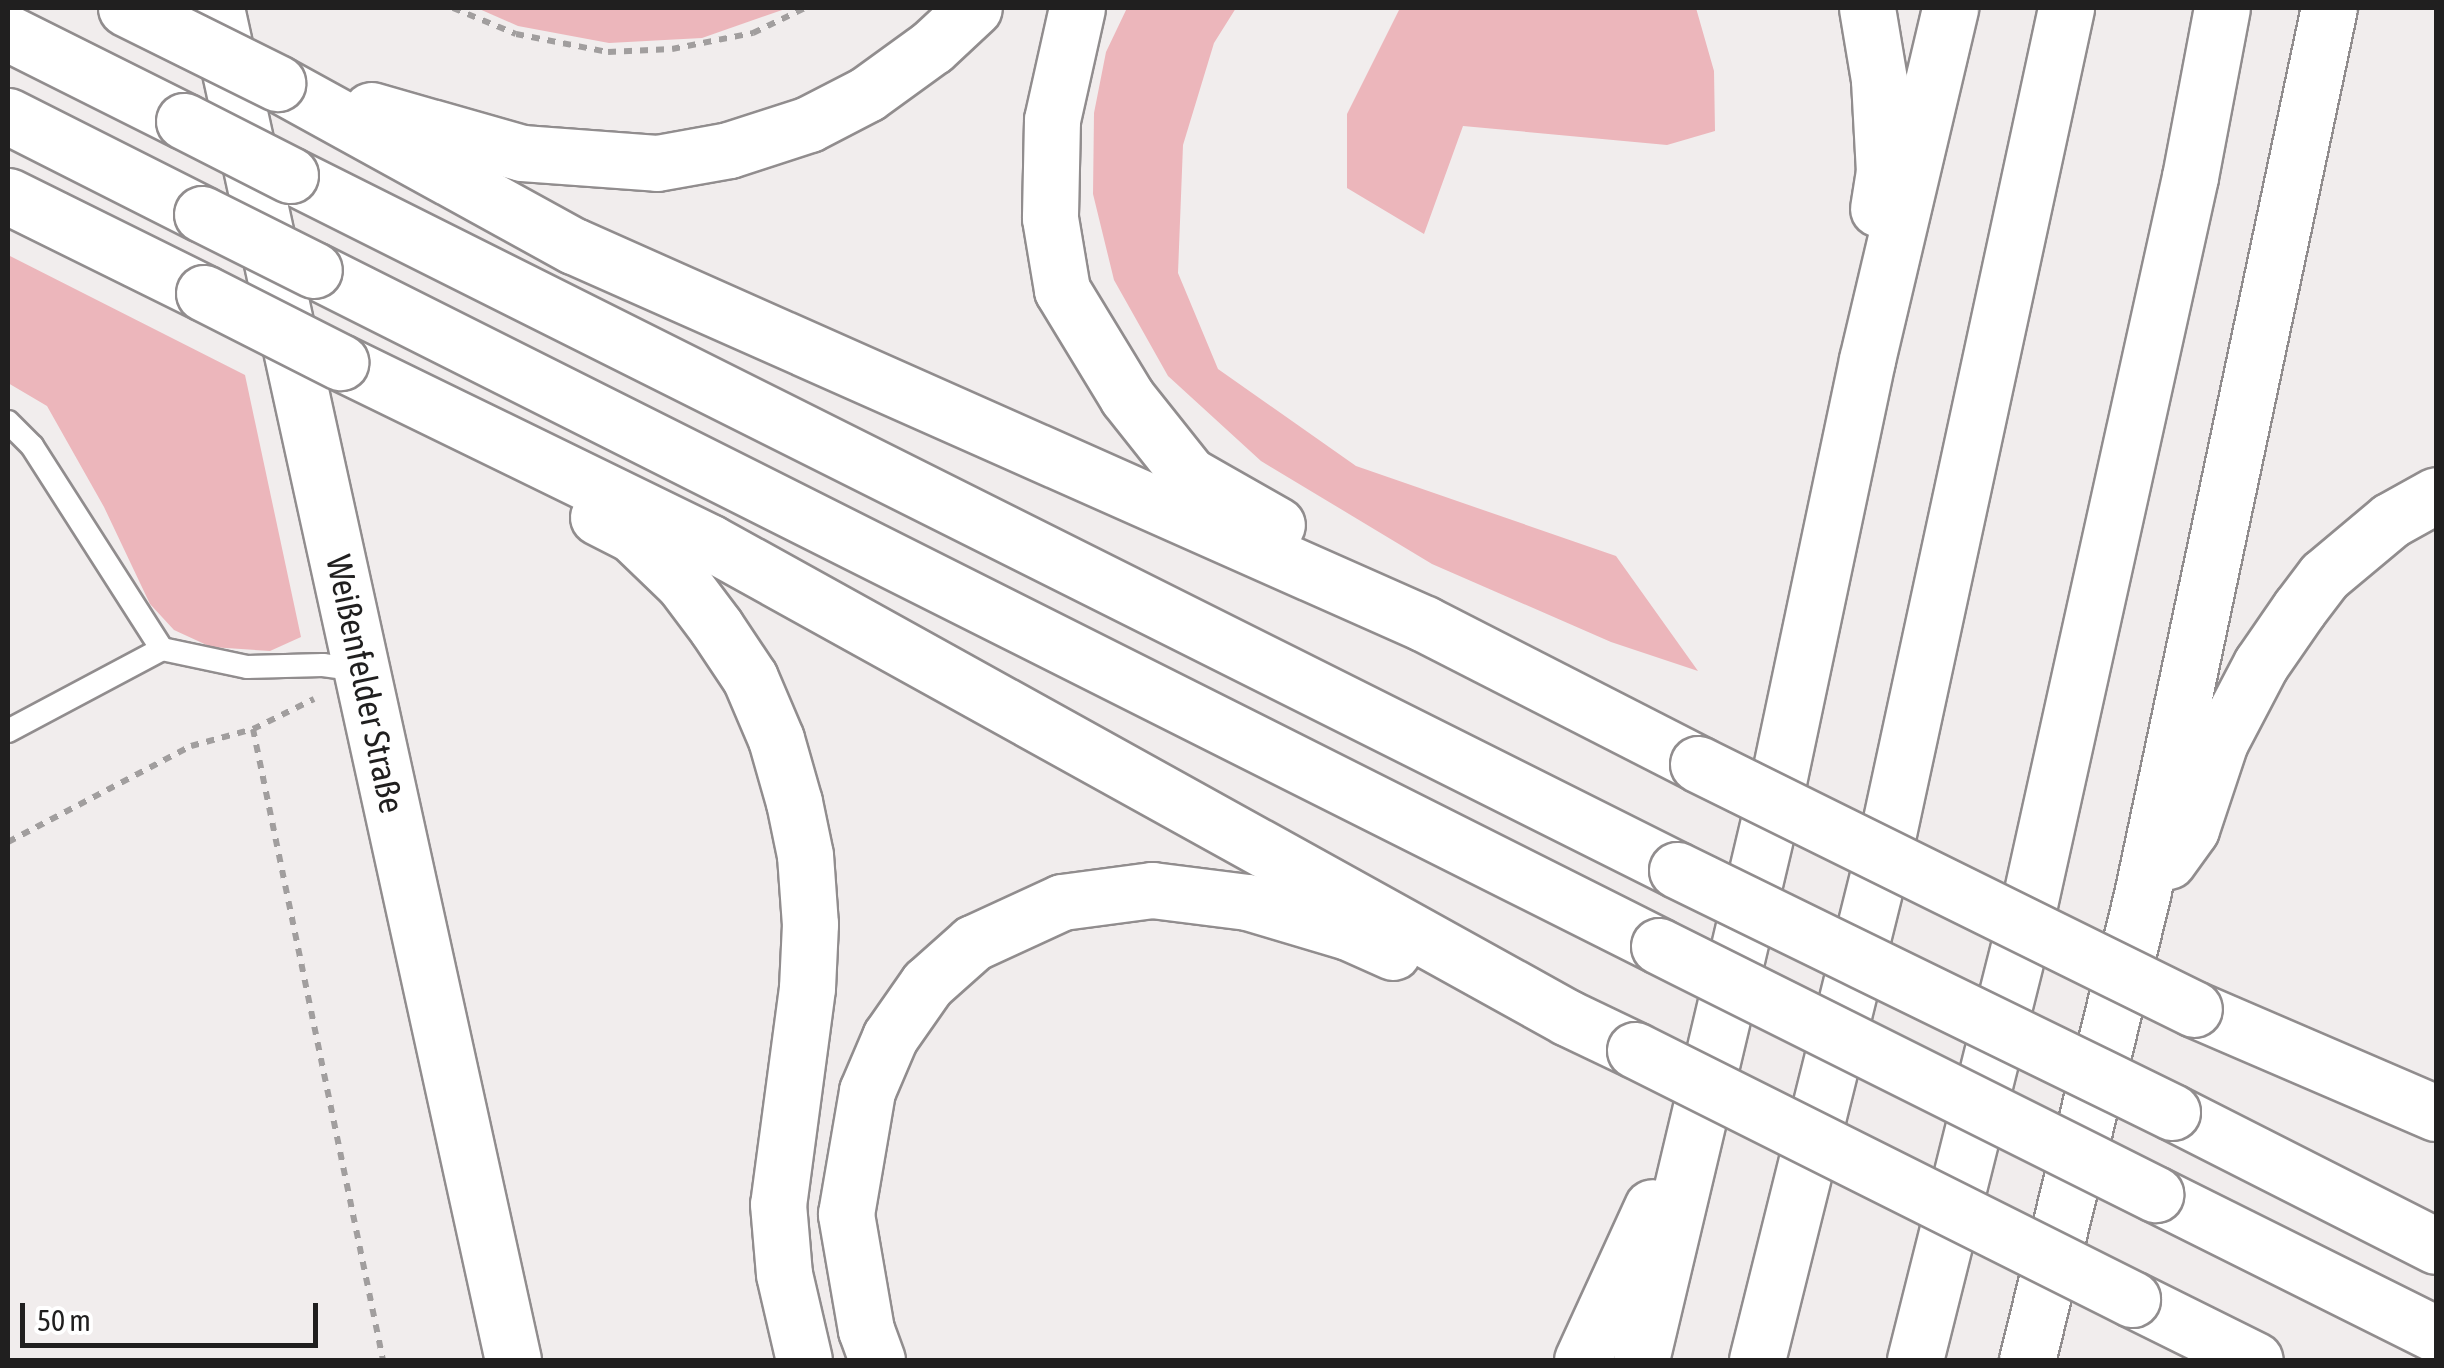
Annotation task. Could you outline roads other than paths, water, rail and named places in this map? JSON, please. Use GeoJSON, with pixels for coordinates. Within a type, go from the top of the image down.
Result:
{"type":"FeatureCollection","features":[{"type":"Feature","properties":{"kind":"main road"},"geometry":{"type":"LineString","coordinates":[[126,8],[277,83],[574,246],[1425,624],[2194,1009],[2314,1064],[2436,1112]]}},
{"type":"Feature","properties":{"kind":"main road","name":"Weißenfelder Straße"},"geometry":{"type":"LineString","coordinates":[[216,8],[513,1360]]}},
{"type":"Feature","properties":{"kind":"main road"},"geometry":{"type":"LineString","coordinates":[[277,83],[522,152],[657,163],[729,150],[809,124],[867,94],[932,48],[974,8]]}},
{"type":"Feature","properties":{"kind":"main road"},"geometry":{"type":"LineString","coordinates":[[1076,8],[1052,120],[1050,218],[1062,290],[1127,397],[1189,475],[1270,520],[1425,624]]}},
{"type":"Feature","properties":{"kind":"main road"},"geometry":{"type":"LineString","coordinates":[[1867,8],[1879,80],[1884,171],[1859,317],[1868,360]]}},
{"type":"Feature","properties":{"kind":"main road"},"geometry":{"type":"LineString","coordinates":[[1641,1360],[1778,787],[1868,360],[1950,8]]}},
{"type":"Feature","properties":{"kind":"main road"},"geometry":{"type":"LineString","coordinates":[[1757,1360],[1886,843],[2066,8]]}},
{"type":"Feature","properties":{"kind":"main road"},"geometry":{"type":"LineString","coordinates":[[1915,1360],[2026,914],[2190,178],[2222,8]]}},
{"type":"Feature","properties":{"kind":"main road"},"geometry":{"type":"LineString","coordinates":[[2027,1360],[2142,895],[2329,8]]}},
{"type":"Feature","properties":{"kind":"main road"},"geometry":{"type":"LineString","coordinates":[[8,34],[2436,1246]]}},
{"type":"Feature","properties":{"kind":"main road"},"geometry":{"type":"LineString","coordinates":[[8,116],[2436,1334]]}},
{"type":"Feature","properties":{"kind":"main road"},"geometry":{"type":"LineString","coordinates":[[8,196],[465,425],[709,542],[1568,1018],[2256,1360]]}},
{"type":"Feature","properties":{"kind":"main road"},"geometry":{"type":"LineString","coordinates":[[465,425],[521,476],[632,534],[683,583],[750,678],[776,739],[805,856],[810,924],[808,988],[778,1204],[784,1274],[804,1360]]}},
{"type":"Feature","properties":{"kind":"main road"},"geometry":{"type":"LineString","coordinates":[[2142,895],[2191,829],[2220,742],[2261,664],[2307,598],[2324,576],[2391,520],[2436,495]]}},
{"type":"Feature","properties":{"kind":"main road"},"geometry":{"type":"LineString","coordinates":[[877,1360],[862,1311],[846,1214],[866,1091],[890,1036],[927,984],[974,943],[1062,902],[1152,890],[1247,902],[1348,932],[1519,1008],[1568,1018]]}},
{"type":"Feature","properties":{"kind":"main road"},"geometry":{"type":"LineString","coordinates":[[2314,1064],[2436,1134]]}},
{"type":"Feature","properties":{"kind":"main road"},"geometry":{"type":"LineString","coordinates":[[1582,1360],[1697,1120]]}},
{"type":"Feature","properties":{"kind":"lane"},"geometry":{"type":"LineString","coordinates":[[8,422],[32,446],[162,649]]}},
{"type":"Feature","properties":{"kind":"lane"},"geometry":{"type":"LineString","coordinates":[[8,449],[32,446]]}},
{"type":"Feature","properties":{"kind":"lane"},"geometry":{"type":"LineString","coordinates":[[8,731],[162,649],[247,667],[323,665],[363,671]]}}]}
